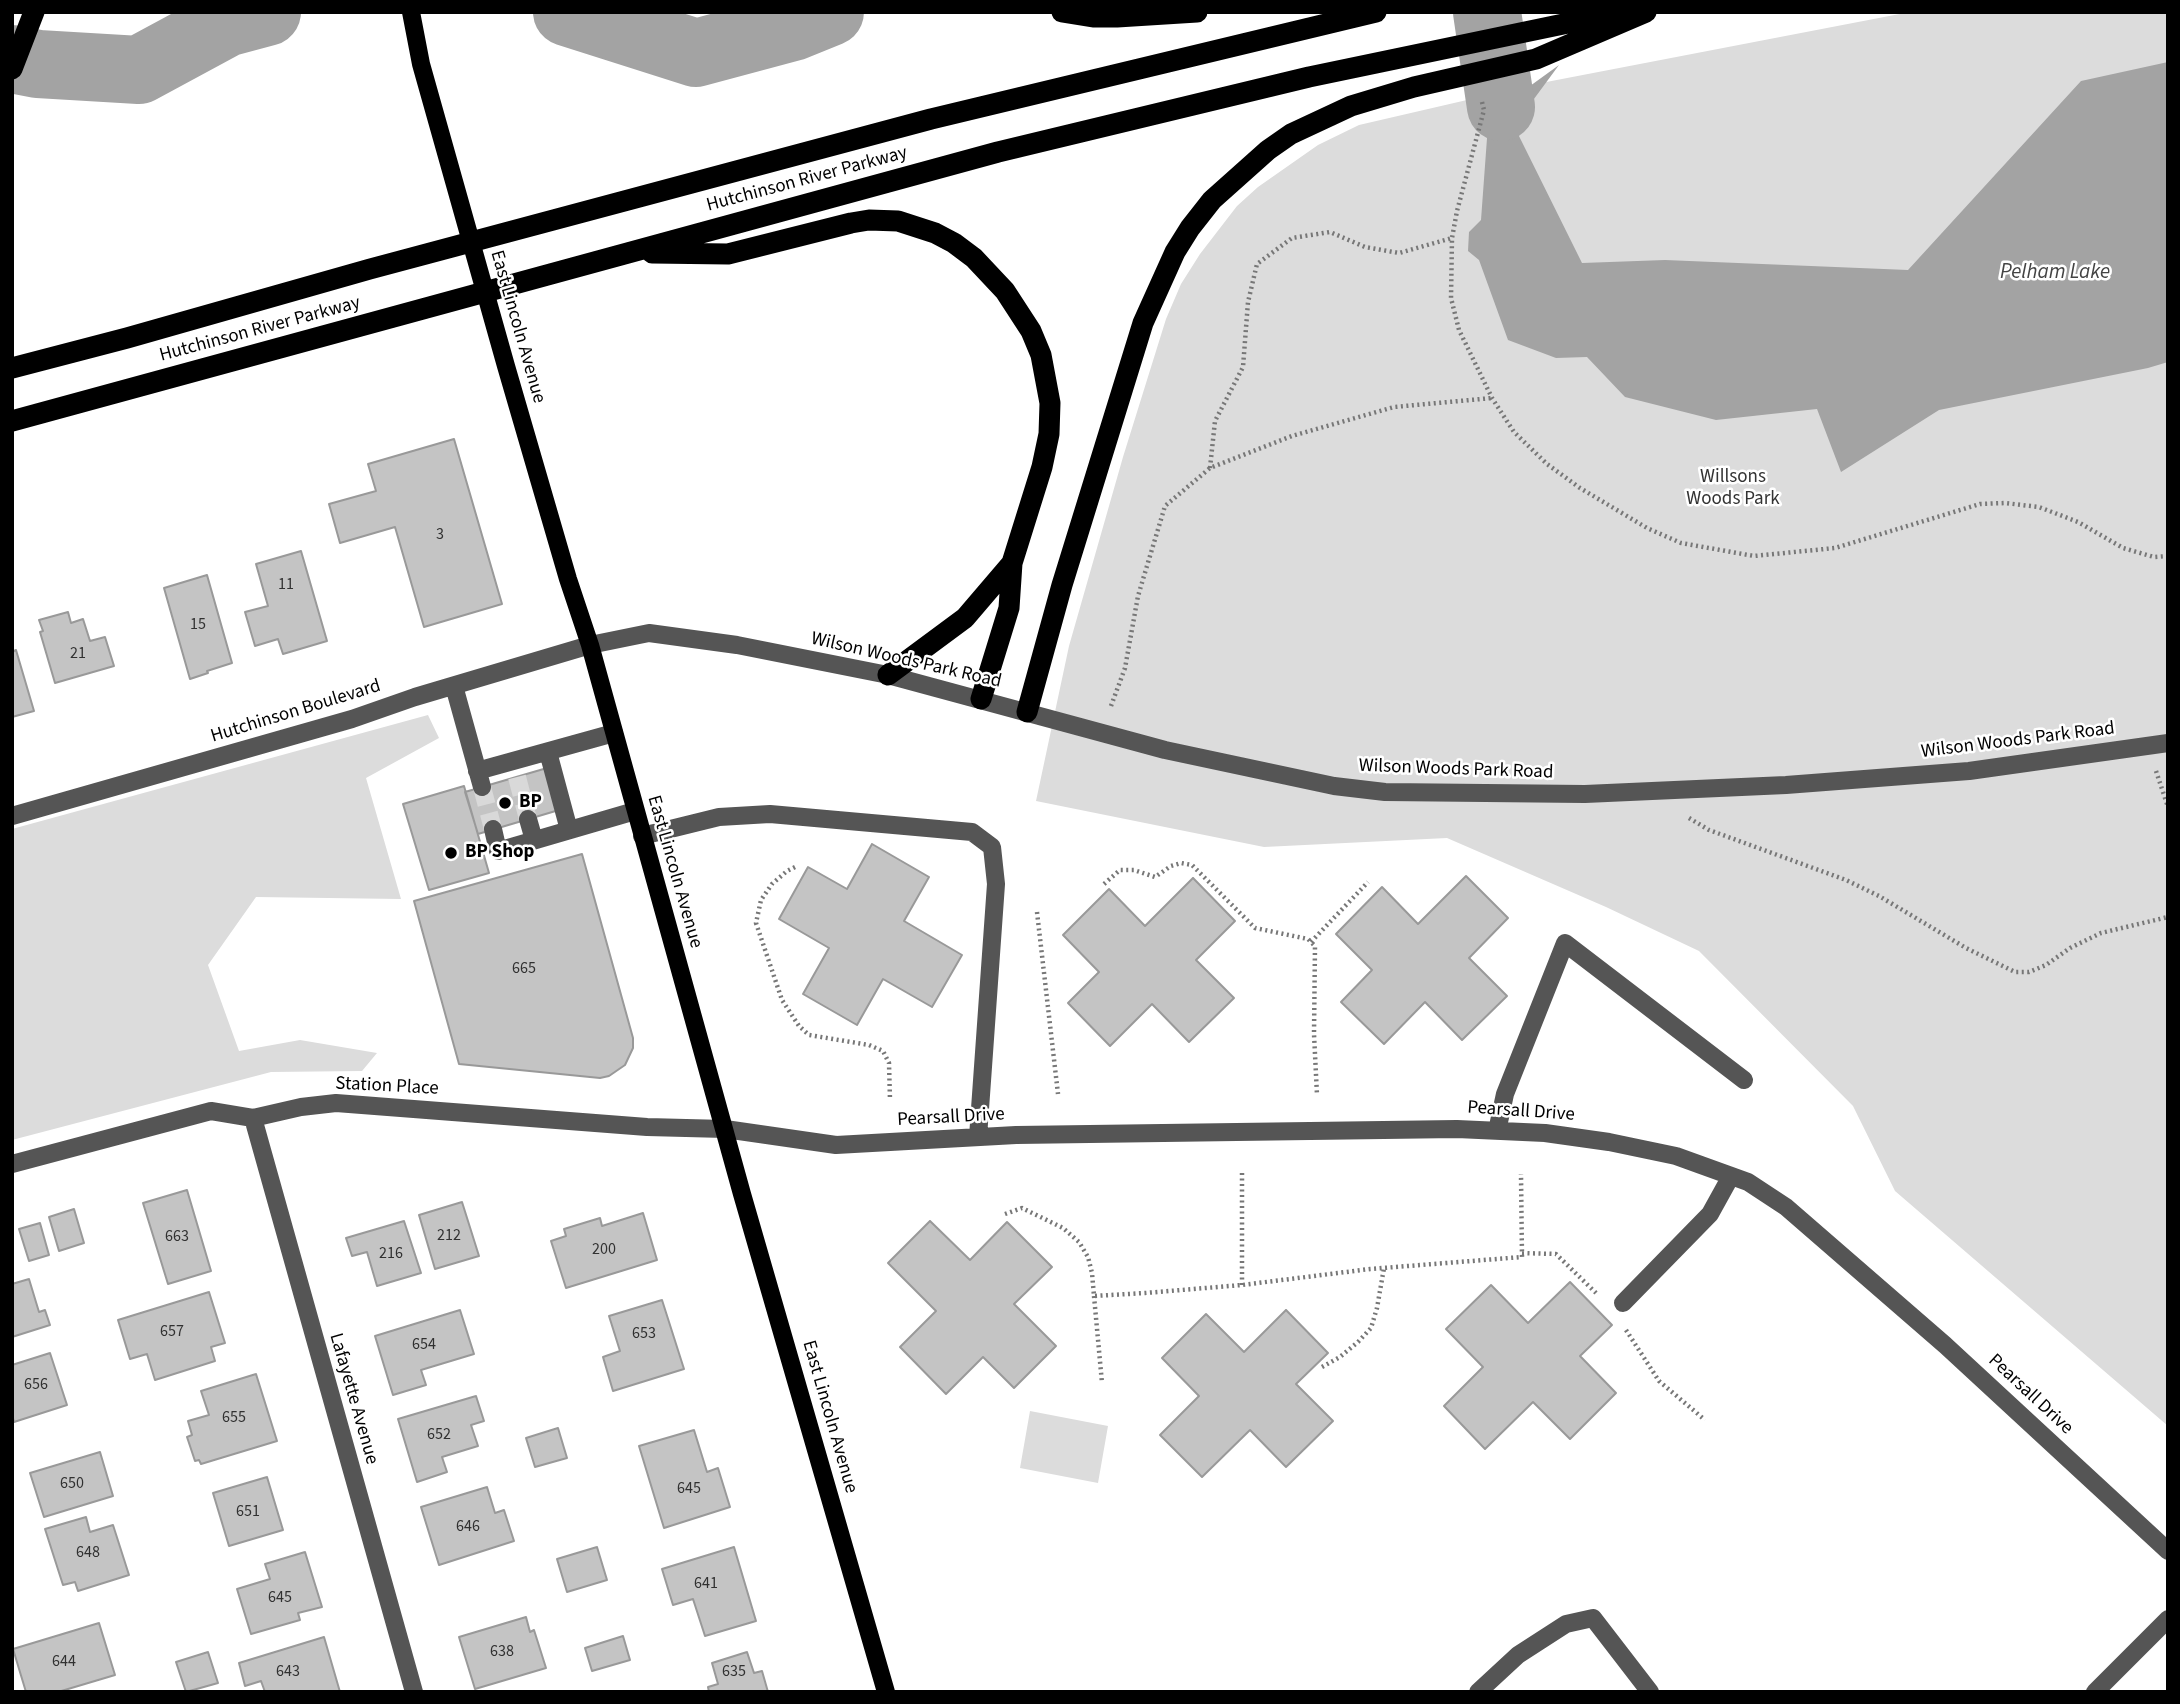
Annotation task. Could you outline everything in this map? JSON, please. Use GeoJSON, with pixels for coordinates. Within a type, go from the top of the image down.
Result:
{"type":"FeatureCollection","features":[{"type":"Feature","properties":{"kind":"highway"},"geometry":{"type":"LineString","coordinates":[[12,69],[34,12]]}},
{"type":"Feature","properties":{"kind":"highway"},"geometry":{"type":"LineString","coordinates":[[1062,12],[1093,17],[1118,17],[1197,12]]}},
{"type":"Feature","properties":{"kind":"highway","name":"Hutchinson River Parkway"},"geometry":{"type":"LineString","coordinates":[[12,368],[395,262],[931,119],[1376,12]]}},
{"type":"Feature","properties":{"kind":"highway","name":"Hutchinson River Parkway"},"geometry":{"type":"LineString","coordinates":[[12,421],[998,152],[1310,77],[1621,12]]}},
{"type":"Feature","properties":{"kind":"highway"},"geometry":{"type":"LineString","coordinates":[[1027,712],[1062,585],[1143,323],[1175,252],[1212,200],[1268,150],[1291,134],[1351,106],[1414,87],[1536,59],[1646,12]]}},
{"type":"Feature","properties":{"kind":"highway"},"geometry":{"type":"LineString","coordinates":[[625,253],[728,254],[851,223],[883,219],[935,233],[974,258],[1005,291],[1031,331],[1044,366],[1051,403],[1049,435],[1042,467],[1012,563],[1009,608],[981,699]]}},
{"type":"Feature","properties":{"kind":"highway"},"geometry":{"type":"LineString","coordinates":[[888,676],[965,618],[1012,563]]}},
{"type":"Feature","properties":{"kind":"main road","name":"East Lincoln Avenue"},"geometry":{"type":"LineString","coordinates":[[411,12],[421,64],[506,366],[590,645],[886,1692]]}},
{"type":"Feature","properties":{"kind":"street","name":"Wilson Woods Park Road"},"geometry":{"type":"LineString","coordinates":[[590,645],[649,633],[737,645],[888,676],[1165,750],[1334,786],[1385,792],[1585,794],[1786,785],[1969,771],[2168,743]]}},
{"type":"Feature","properties":{"kind":"street","name":"Hutchinson Boulevard"},"geometry":{"type":"LineString","coordinates":[[12,816],[339,723],[415,697],[590,645]]}},
{"type":"Feature","properties":{"kind":"street"},"geometry":{"type":"LineString","coordinates":[[454,686],[480,779],[515,769],[548,752],[614,733]]}},
{"type":"Feature","properties":{"kind":"street"},"geometry":{"type":"LineString","coordinates":[[548,752],[569,830]]}},
{"type":"Feature","properties":{"kind":"street"},"geometry":{"type":"LineString","coordinates":[[493,829],[498,851],[635,811]]}},
{"type":"Feature","properties":{"kind":"street"},"geometry":{"type":"LineString","coordinates":[[642,836],[719,817],[770,814],[972,832],[992,846],[996,884],[978,1137]]}},
{"type":"Feature","properties":{"kind":"street"},"geometry":{"type":"LineString","coordinates":[[528,819],[534,841]]}},
{"type":"Feature","properties":{"kind":"street"},"geometry":{"type":"LineString","coordinates":[[1497,1131],[1505,1094],[1565,943],[1744,1080]]}},
{"type":"Feature","properties":{"kind":"street","name":"Station Place"},"geometry":{"type":"LineString","coordinates":[[12,1164],[211,1111],[253,1118],[301,1107],[337,1103],[634,1126],[725,1129]]}},
{"type":"Feature","properties":{"kind":"street","name":"Lafayette Avenue"},"geometry":{"type":"LineString","coordinates":[[253,1118],[414,1692]]}},
{"type":"Feature","properties":{"kind":"street","name":"Pearsall Drive"},"geometry":{"type":"LineString","coordinates":[[725,1129],[836,1144],[978,1137],[1416,1129],[1497,1131],[1545,1133],[1609,1142],[1676,1156],[1748,1182],[1786,1207],[1945,1345],[2168,1551]]}},
{"type":"Feature","properties":{"kind":"street"},"geometry":{"type":"LineString","coordinates":[[1623,1303],[1710,1214],[1731,1176]]}},
{"type":"Feature","properties":{"kind":"street"},"geometry":{"type":"LineString","coordinates":[[1478,1692],[1518,1655],[1566,1625],[1593,1618],[1650,1692]]}},
{"type":"Feature","properties":{"kind":"street"},"geometry":{"type":"LineString","coordinates":[[2095,1692],[2168,1619]]}},
{"type":"Feature","properties":{"kind":"path"},"geometry":{"type":"LineString","coordinates":[[1481,98],[1483,110],[1452,238],[1451,298],[1459,330],[1492,398],[1514,432],[1547,464],[1647,528],[1681,543],[1754,556],[1835,548],[1980,504],[2006,503],[2039,507],[2078,522],[2123,548],[2154,557],[2168,556]]}},
{"type":"Feature","properties":{"kind":"path"},"geometry":{"type":"LineString","coordinates":[[1210,468],[1215,421],[1243,367],[1248,302],[1257,264],[1292,238],[1330,232],[1365,247],[1399,253],[1452,238]]}},
{"type":"Feature","properties":{"kind":"path"},"geometry":{"type":"LineString","coordinates":[[1102,732],[1125,668],[1138,596],[1165,506],[1210,468],[1292,436],[1394,407],[1492,398]]}},
{"type":"Feature","properties":{"kind":"path"},"geometry":{"type":"LineString","coordinates":[[1677,789],[1682,811],[1693,822],[1846,880],[1879,896],[1966,948],[2015,972],[2029,972],[2046,965],[2070,948],[2101,933],[2168,917]]}},
{"type":"Feature","properties":{"kind":"path"},"geometry":{"type":"LineString","coordinates":[[1104,884],[1121,870],[1134,870],[1155,877],[1171,866],[1181,863],[1192,865],[1255,928],[1308,939],[1315,946],[1314,1034],[1317,1095]]}},
{"type":"Feature","properties":{"kind":"path"},"geometry":{"type":"LineString","coordinates":[[795,867],[772,884],[761,900],[756,923],[782,1000],[799,1026],[809,1035],[869,1045],[883,1051],[889,1063],[890,1100]]}},
{"type":"Feature","properties":{"kind":"path"},"geometry":{"type":"LineString","coordinates":[[1311,942],[1368,882]]}},
{"type":"Feature","properties":{"kind":"path"},"geometry":{"type":"LineString","coordinates":[[1037,912],[1058,1094]]}},
{"type":"Feature","properties":{"kind":"path"},"geometry":{"type":"LineString","coordinates":[[1242,1172],[1242,1285]]}},
{"type":"Feature","properties":{"kind":"path"},"geometry":{"type":"LineString","coordinates":[[1094,1297],[1242,1285],[1384,1268],[1522,1258],[1521,1174]]}},
{"type":"Feature","properties":{"kind":"path"},"geometry":{"type":"LineString","coordinates":[[1005,1214],[1021,1208],[1063,1228],[1079,1242],[1090,1265],[1102,1383]]}},
{"type":"Feature","properties":{"kind":"path"},"geometry":{"type":"LineString","coordinates":[[1322,1367],[1340,1357],[1371,1328],[1384,1268]]}},
{"type":"Feature","properties":{"kind":"green space","name":"Willsons Woods Park"},"geometry":{"type":"Polygon","coordinates":[[[1910,12],[2168,12],[2168,1426],[1895,1191],[1853,1106],[1699,951],[1447,838],[1264,847],[1036,801],[1069,646],[1166,319],[1181,284],[1200,254],[1237,206],[1258,187],[1318,145],[1359,125],[1536,84],[1910,12]]]}},
{"type":"Feature","properties":{"kind":"green space"},"geometry":{"type":"Polygon","coordinates":[[[428,715],[439,738],[366,778],[401,899],[256,897],[208,965],[239,1051],[300,1040],[377,1053],[362,1071],[271,1072],[12,1140],[12,829],[428,715]]]}},
{"type":"Feature","properties":{"kind":"green space"},"geometry":{"type":"Polygon","coordinates":[[[1030,1411],[1108,1426],[1098,1483],[1020,1468],[1030,1411]]]}},
{"type":"Feature","properties":{"kind":"water","name":"Pelham Lake"},"geometry":{"type":"Polygon","coordinates":[[[2168,62],[2168,362],[1939,410],[1841,472],[1817,409],[1716,420],[1625,397],[1587,357],[1556,358],[1508,340],[1479,260],[1468,251],[1469,232],[1481,220],[1489,111],[1501,107],[1559,65],[1514,126],[1582,263],[1665,260],[1908,270],[2081,81],[2168,62]]]}},
{"type":"Feature","properties":{"kind":"building"},"geometry":{"type":"Polygon","coordinates":[[[454,439],[502,604],[424,627],[395,527],[340,543],[329,504],[376,491],[368,464],[454,439]]]}},
{"type":"Feature","properties":{"kind":"building"},"geometry":{"type":"Polygon","coordinates":[[[301,551],[327,641],[283,654],[278,639],[255,646],[245,612],[268,606],[256,564],[301,551]]]}},
{"type":"Feature","properties":{"kind":"building"},"geometry":{"type":"Polygon","coordinates":[[[207,575],[232,663],[190,679],[164,588],[207,575]]]}},
{"type":"Feature","properties":{"kind":"building"},"geometry":{"type":"Polygon","coordinates":[[[68,612],[71,623],[83,619],[90,641],[105,637],[114,666],[55,683],[39,620],[68,612]]]}},
{"type":"Feature","properties":{"kind":"building"},"geometry":{"type":"Polygon","coordinates":[[[16,650],[34,711],[12,717],[12,652],[16,650]]]}},
{"type":"Feature","properties":{"kind":"building"},"geometry":{"type":"Polygon","coordinates":[[[547,768],[559,810],[478,834],[465,792],[547,768]]]}},
{"type":"Feature","properties":{"kind":"building","name":"BP Shop"},"geometry":{"type":"Polygon","coordinates":[[[464,786],[489,873],[429,890],[403,804],[464,786]]]}},
{"type":"Feature","properties":{"kind":"building"},"geometry":{"type":"Polygon","coordinates":[[[872,844],[929,877],[904,921],[962,955],[932,1007],[883,979],[857,1025],[803,994],[829,948],[779,919],[808,867],[847,889],[872,844]]]}},
{"type":"Feature","properties":{"kind":"building"},"geometry":{"type":"Polygon","coordinates":[[[582,854],[633,1038],[633,1048],[625,1065],[609,1076],[600,1078],[459,1064],[414,901],[582,854]]]}},
{"type":"Feature","properties":{"kind":"building"},"geometry":{"type":"Polygon","coordinates":[[[1466,876],[1508,918],[1469,958],[1507,996],[1462,1040],[1425,1002],[1384,1044],[1341,1002],[1372,970],[1336,934],[1382,887],[1418,924],[1466,876]]]}},
{"type":"Feature","properties":{"kind":"building"},"geometry":{"type":"Polygon","coordinates":[[[1193,878],[1235,921],[1196,960],[1234,998],[1189,1042],[1152,1004],[1110,1046],[1068,1003],[1099,972],[1063,935],[1109,889],[1145,926],[1193,878]]]}},
{"type":"Feature","properties":{"kind":"building"},"geometry":{"type":"Polygon","coordinates":[[[187,1190],[211,1271],[168,1284],[143,1203],[187,1190]]]}},
{"type":"Feature","properties":{"kind":"building"},"geometry":{"type":"Polygon","coordinates":[[[462,1202],[479,1256],[435,1269],[419,1215],[462,1202]]]}},
{"type":"Feature","properties":{"kind":"building"},"geometry":{"type":"Polygon","coordinates":[[[74,1209],[84,1243],[59,1251],[49,1217],[74,1209]]]}},
{"type":"Feature","properties":{"kind":"building"},"geometry":{"type":"Polygon","coordinates":[[[643,1213],[657,1260],[566,1288],[551,1241],[566,1236],[564,1229],[600,1218],[602,1226],[643,1213]]]}},
{"type":"Feature","properties":{"kind":"building"},"geometry":{"type":"Polygon","coordinates":[[[404,1221],[421,1273],[377,1286],[367,1252],[352,1256],[346,1238],[404,1221]]]}},
{"type":"Feature","properties":{"kind":"building"},"geometry":{"type":"Polygon","coordinates":[[[930,1221],[970,1260],[1007,1222],[1052,1267],[1014,1304],[1056,1346],[1014,1388],[983,1357],[946,1394],[900,1347],[936,1311],[888,1263],[930,1221]]]}},
{"type":"Feature","properties":{"kind":"building"},"geometry":{"type":"Polygon","coordinates":[[[40,1223],[49,1255],[29,1261],[19,1229],[40,1223]]]}},
{"type":"Feature","properties":{"kind":"building"},"geometry":{"type":"Polygon","coordinates":[[[29,1279],[39,1312],[45,1310],[50,1325],[12,1337],[12,1284],[29,1279]]]}},
{"type":"Feature","properties":{"kind":"building"},"geometry":{"type":"Polygon","coordinates":[[[1570,1282],[1612,1325],[1580,1356],[1616,1393],[1570,1439],[1533,1402],[1485,1449],[1444,1406],[1483,1367],[1446,1329],[1491,1285],[1528,1323],[1570,1282]]]}},
{"type":"Feature","properties":{"kind":"building"},"geometry":{"type":"Polygon","coordinates":[[[209,1292],[225,1343],[211,1347],[215,1361],[155,1380],[147,1354],[130,1359],[118,1320],[209,1292]]]}},
{"type":"Feature","properties":{"kind":"building"},"geometry":{"type":"Polygon","coordinates":[[[662,1300],[684,1369],[613,1391],[603,1357],[620,1351],[609,1316],[662,1300]]]}},
{"type":"Feature","properties":{"kind":"building"},"geometry":{"type":"Polygon","coordinates":[[[460,1310],[474,1354],[421,1370],[426,1385],[393,1395],[375,1336],[460,1310]]]}},
{"type":"Feature","properties":{"kind":"building"},"geometry":{"type":"Polygon","coordinates":[[[1286,1310],[1328,1353],[1296,1384],[1333,1421],[1286,1467],[1250,1430],[1202,1477],[1160,1435],[1199,1396],[1162,1358],[1206,1314],[1244,1352],[1286,1310]]]}},
{"type":"Feature","properties":{"kind":"building"},"geometry":{"type":"Polygon","coordinates":[[[50,1353],[67,1405],[14,1422],[12,1365],[50,1353]]]}},
{"type":"Feature","properties":{"kind":"building"},"geometry":{"type":"Polygon","coordinates":[[[256,1374],[277,1441],[201,1464],[199,1460],[195,1461],[187,1437],[192,1435],[188,1421],[209,1415],[201,1391],[256,1374]]]}},
{"type":"Feature","properties":{"kind":"building"},"geometry":{"type":"Polygon","coordinates":[[[476,1396],[484,1421],[471,1425],[478,1446],[442,1457],[447,1472],[417,1482],[398,1419],[476,1396]]]}},
{"type":"Feature","properties":{"kind":"building"},"geometry":{"type":"Polygon","coordinates":[[[558,1428],[567,1458],[535,1467],[526,1438],[558,1428]]]}},
{"type":"Feature","properties":{"kind":"building"},"geometry":{"type":"Polygon","coordinates":[[[694,1430],[707,1472],[718,1468],[730,1507],[664,1528],[639,1446],[694,1430]]]}},
{"type":"Feature","properties":{"kind":"building"},"geometry":{"type":"Polygon","coordinates":[[[100,1452],[113,1496],[44,1517],[30,1473],[100,1452]]]}},
{"type":"Feature","properties":{"kind":"building"},"geometry":{"type":"Polygon","coordinates":[[[267,1477],[283,1530],[229,1546],[213,1493],[267,1477]]]}},
{"type":"Feature","properties":{"kind":"building"},"geometry":{"type":"Polygon","coordinates":[[[487,1487],[495,1513],[504,1510],[514,1541],[439,1565],[421,1507],[487,1487]]]}},
{"type":"Feature","properties":{"kind":"building"},"geometry":{"type":"Polygon","coordinates":[[[86,1517],[90,1532],[113,1525],[129,1575],[78,1591],[75,1582],[63,1585],[45,1529],[86,1517]]]}},
{"type":"Feature","properties":{"kind":"building"},"geometry":{"type":"Polygon","coordinates":[[[597,1547],[607,1580],[567,1592],[557,1559],[597,1547]]]}},
{"type":"Feature","properties":{"kind":"building"},"geometry":{"type":"Polygon","coordinates":[[[734,1547],[756,1621],[705,1636],[693,1599],[673,1605],[662,1569],[734,1547]]]}},
{"type":"Feature","properties":{"kind":"building"},"geometry":{"type":"Polygon","coordinates":[[[305,1552],[322,1607],[298,1613],[300,1620],[251,1634],[237,1589],[270,1579],[265,1564],[305,1552]]]}},
{"type":"Feature","properties":{"kind":"building"},"geometry":{"type":"Polygon","coordinates":[[[526,1617],[530,1632],[534,1630],[546,1668],[475,1689],[459,1637],[526,1617]]]}},
{"type":"Feature","properties":{"kind":"building"},"geometry":{"type":"Polygon","coordinates":[[[99,1623],[115,1675],[58,1692],[26,1692],[13,1649],[99,1623]]]}},
{"type":"Feature","properties":{"kind":"building"},"geometry":{"type":"Polygon","coordinates":[[[623,1636],[630,1660],[592,1671],[585,1648],[623,1636]]]}},
{"type":"Feature","properties":{"kind":"building"},"geometry":{"type":"Polygon","coordinates":[[[324,1637],[340,1692],[265,1692],[261,1681],[245,1686],[239,1663],[324,1637]]]}},
{"type":"Feature","properties":{"kind":"building"},"geometry":{"type":"Polygon","coordinates":[[[208,1652],[218,1683],[186,1692],[176,1662],[208,1652]]]}},
{"type":"Feature","properties":{"kind":"building"},"geometry":{"type":"Polygon","coordinates":[[[747,1652],[754,1673],[762,1671],[768,1692],[709,1692],[708,1687],[718,1684],[712,1663],[747,1652]]]}},
{"type":"Feature","properties":{"kind":"waterway"},"geometry":{"type":"LineString","coordinates":[[12,59],[38,64],[139,70],[226,23],[267,12]]}},
{"type":"Feature","properties":{"kind":"waterway"},"geometry":{"type":"LineString","coordinates":[[567,12],[696,53],[793,27],[830,12]]}},
{"type":"Feature","properties":{"kind":"waterway"},"geometry":{"type":"LineString","coordinates":[[1487,12],[1501,107]]}},
{"type":"Feature","properties":{"kind":"tunnel"},"geometry":{"type":"LineString","coordinates":[[517,777],[528,819]]}},
{"type":"Feature","properties":{"kind":"tunnel"},"geometry":{"type":"LineString","coordinates":[[482,787],[493,829]]}},
{"type":"Feature","properties":{"kind":"place","name":"BP"},"geometry":{"type":"Point","coordinates":[505,803]}},
{"type":"Feature","properties":{"kind":"place","name":"BP Shop"},"geometry":{"type":"Point","coordinates":[451,853]}}]}
